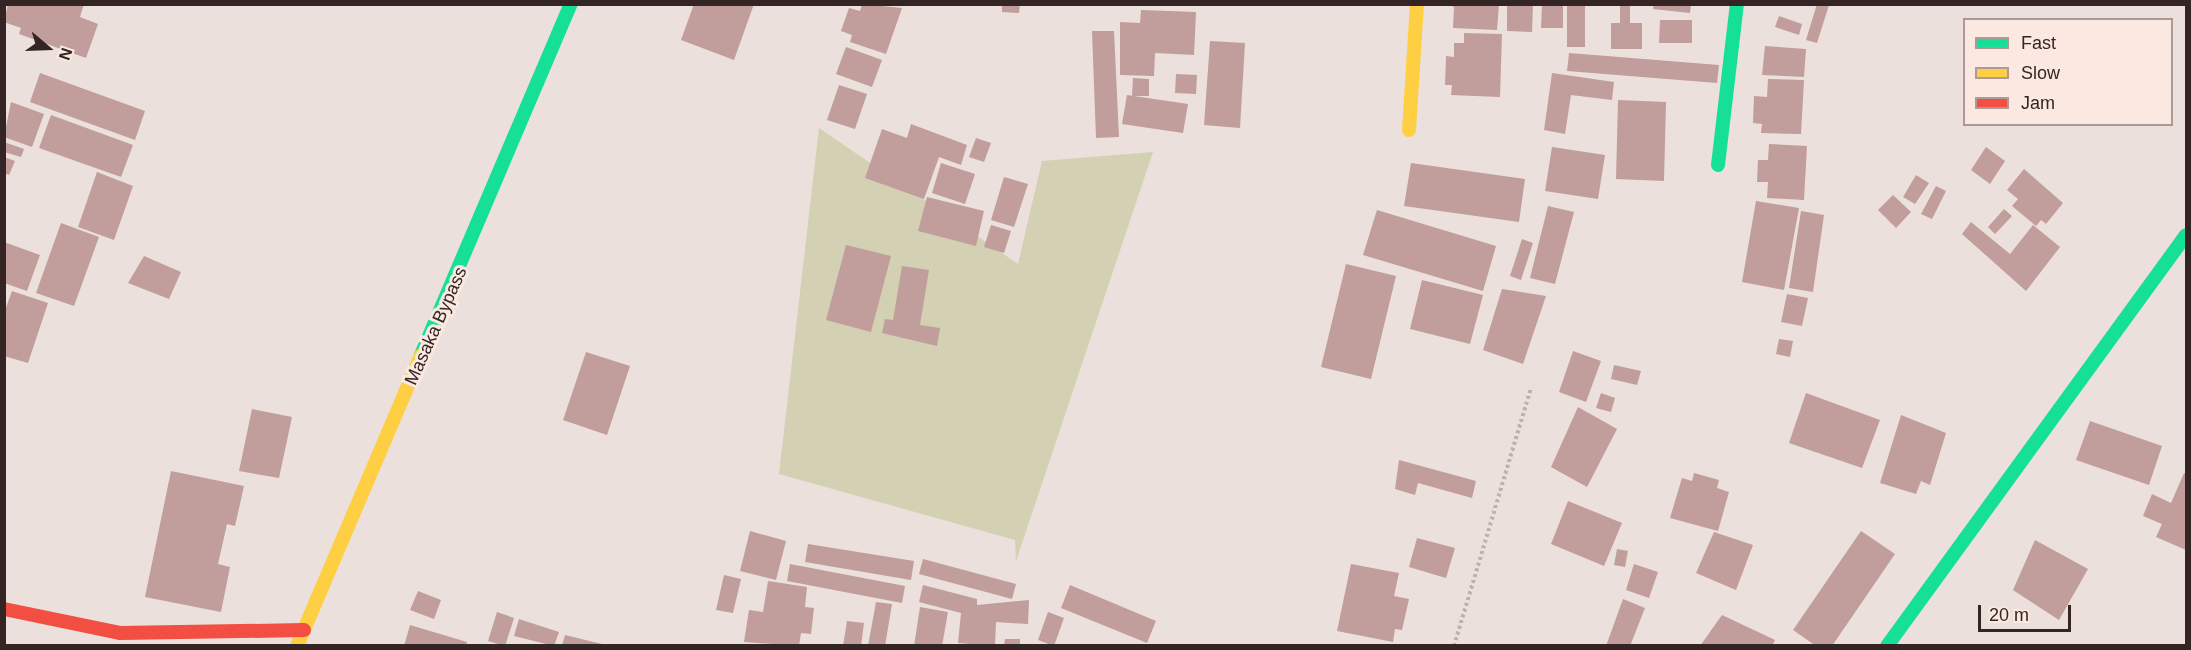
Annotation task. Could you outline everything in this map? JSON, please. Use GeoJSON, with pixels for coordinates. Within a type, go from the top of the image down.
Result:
{"type":"FeatureCollection","features":[{"type":"Feature","properties":{"kind":"main road","name":"Masaka Bypass"},"geometry":{"type":"LineString","coordinates":[[297,645],[572,4]]}},
{"type":"Feature","properties":{"kind":"main road"},"geometry":{"type":"LineString","coordinates":[[1409,130],[1417,4]]}},
{"type":"Feature","properties":{"kind":"main road"},"geometry":{"type":"LineString","coordinates":[[1718,165],[1737,4]]}},
{"type":"Feature","properties":{"kind":"main road"},"geometry":{"type":"LineString","coordinates":[[1887,645],[2187,235]]}},
{"type":"Feature","properties":{"kind":"main road"},"geometry":{"type":"LineString","coordinates":[[4,609],[120,633],[304,630]]}},
{"type":"Feature","properties":{"kind":"path"},"geometry":{"type":"LineString","coordinates":[[1454,645],[1531,387]]}},
{"type":"Feature","properties":{"kind":"shaded area"},"geometry":{"type":"Polygon","coordinates":[[[819,128],[1018,264],[1042,161],[1153,152],[1016,561],[1015,540],[779,474],[819,128]]]}},
{"type":"Feature","properties":{"kind":"building"},"geometry":{"type":"Polygon","coordinates":[[[8,4],[84,4],[80,17],[98,24],[86,58],[19,34],[21,28],[4,22],[8,4]]]}},
{"type":"Feature","properties":{"kind":"building"},"geometry":{"type":"Polygon","coordinates":[[[694,4],[754,4],[734,60],[681,40],[694,4]]]}},
{"type":"Feature","properties":{"kind":"building"},"geometry":{"type":"Polygon","coordinates":[[[862,4],[902,8],[886,54],[850,42],[852,35],[841,31],[849,8],[860,11],[862,4]]]}},
{"type":"Feature","properties":{"kind":"building"},"geometry":{"type":"Polygon","coordinates":[[[1002,4],[1020,4],[1019,13],[1002,12],[1002,4]]]}},
{"type":"Feature","properties":{"kind":"building"},"geometry":{"type":"Polygon","coordinates":[[[1448,4],[1499,4],[1497,30],[1453,28],[1454,7],[1448,4]]]}},
{"type":"Feature","properties":{"kind":"building"},"geometry":{"type":"Polygon","coordinates":[[[1507,4],[1533,4],[1532,32],[1507,31],[1507,4]]]}},
{"type":"Feature","properties":{"kind":"building"},"geometry":{"type":"Polygon","coordinates":[[[1542,4],[1563,4],[1563,28],[1541,28],[1542,4]]]}},
{"type":"Feature","properties":{"kind":"building"},"geometry":{"type":"Polygon","coordinates":[[[1567,4],[1585,4],[1585,47],[1567,47],[1567,4]]]}},
{"type":"Feature","properties":{"kind":"building"},"geometry":{"type":"Polygon","coordinates":[[[1620,4],[1630,4],[1630,23],[1642,23],[1642,49],[1611,49],[1611,23],[1620,23],[1620,4]]]}},
{"type":"Feature","properties":{"kind":"building"},"geometry":{"type":"Polygon","coordinates":[[[1654,4],[1691,4],[1690,13],[1653,9],[1654,4]]]}},
{"type":"Feature","properties":{"kind":"building"},"geometry":{"type":"Polygon","coordinates":[[[1817,4],[1829,5],[1817,43],[1806,40],[1817,4]]]}},
{"type":"Feature","properties":{"kind":"building"},"geometry":{"type":"Polygon","coordinates":[[[1141,10],[1196,12],[1194,55],[1155,53],[1154,76],[1120,75],[1120,22],[1140,23],[1141,10]]]}},
{"type":"Feature","properties":{"kind":"building"},"geometry":{"type":"Polygon","coordinates":[[[1779,16],[1802,24],[1799,35],[1775,27],[1779,16]]]}},
{"type":"Feature","properties":{"kind":"building"},"geometry":{"type":"Polygon","coordinates":[[[1660,20],[1692,20],[1692,43],[1659,43],[1660,20]]]}},
{"type":"Feature","properties":{"kind":"building"},"geometry":{"type":"Polygon","coordinates":[[[1092,31],[1114,31],[1119,137],[1096,138],[1092,31]]]}},
{"type":"Feature","properties":{"kind":"building"},"geometry":{"type":"Polygon","coordinates":[[[1464,33],[1502,34],[1500,97],[1451,95],[1452,85],[1445,85],[1446,56],[1454,57],[1454,43],[1464,43],[1464,33]]]}},
{"type":"Feature","properties":{"kind":"building"},"geometry":{"type":"Polygon","coordinates":[[[1210,41],[1245,43],[1240,128],[1204,125],[1210,41]]]}},
{"type":"Feature","properties":{"kind":"building"},"geometry":{"type":"Polygon","coordinates":[[[1765,46],[1806,49],[1804,77],[1762,75],[1765,46]]]}},
{"type":"Feature","properties":{"kind":"building"},"geometry":{"type":"Polygon","coordinates":[[[846,47],[882,60],[872,87],[836,74],[846,47]]]}},
{"type":"Feature","properties":{"kind":"building"},"geometry":{"type":"Polygon","coordinates":[[[1569,53],[1719,65],[1717,83],[1567,71],[1569,53]]]}},
{"type":"Feature","properties":{"kind":"building"},"geometry":{"type":"Polygon","coordinates":[[[40,73],[145,111],[135,140],[30,102],[40,73]]]}},
{"type":"Feature","properties":{"kind":"building"},"geometry":{"type":"Polygon","coordinates":[[[1552,73],[1614,82],[1612,100],[1571,95],[1565,134],[1544,130],[1552,73]]]}},
{"type":"Feature","properties":{"kind":"building"},"geometry":{"type":"Polygon","coordinates":[[[1176,74],[1197,75],[1196,94],[1175,93],[1176,74]]]}},
{"type":"Feature","properties":{"kind":"building"},"geometry":{"type":"Polygon","coordinates":[[[1133,78],[1149,79],[1149,96],[1132,96],[1133,78]]]}},
{"type":"Feature","properties":{"kind":"building"},"geometry":{"type":"Polygon","coordinates":[[[1768,79],[1804,80],[1801,134],[1761,133],[1762,124],[1753,123],[1754,96],[1767,97],[1768,79]]]}},
{"type":"Feature","properties":{"kind":"building"},"geometry":{"type":"Polygon","coordinates":[[[839,85],[867,94],[855,129],[827,120],[839,85]]]}},
{"type":"Feature","properties":{"kind":"building"},"geometry":{"type":"Polygon","coordinates":[[[1127,95],[1188,104],[1183,133],[1122,124],[1127,95]]]}},
{"type":"Feature","properties":{"kind":"building"},"geometry":{"type":"Polygon","coordinates":[[[1618,100],[1666,102],[1664,181],[1616,179],[1618,100]]]}},
{"type":"Feature","properties":{"kind":"building"},"geometry":{"type":"Polygon","coordinates":[[[11,102],[44,114],[32,147],[4,137],[11,102]]]}},
{"type":"Feature","properties":{"kind":"building"},"geometry":{"type":"Polygon","coordinates":[[[51,115],[133,145],[121,177],[39,148],[51,115]]]}},
{"type":"Feature","properties":{"kind":"building"},"geometry":{"type":"Polygon","coordinates":[[[911,124],[967,145],[961,165],[939,157],[924,199],[865,178],[882,129],[907,138],[911,124]]]}},
{"type":"Feature","properties":{"kind":"building"},"geometry":{"type":"Polygon","coordinates":[[[976,138],[991,143],[984,162],[969,157],[976,138]]]}},
{"type":"Feature","properties":{"kind":"building"},"geometry":{"type":"Polygon","coordinates":[[[4,142],[24,149],[21,157],[4,152],[4,142]]]}},
{"type":"Feature","properties":{"kind":"building"},"geometry":{"type":"Polygon","coordinates":[[[1769,144],[1807,146],[1804,200],[1767,198],[1768,182],[1757,182],[1758,160],[1768,160],[1769,144]]]}},
{"type":"Feature","properties":{"kind":"building"},"geometry":{"type":"Polygon","coordinates":[[[1552,147],[1605,155],[1598,199],[1545,191],[1552,147]]]}},
{"type":"Feature","properties":{"kind":"building"},"geometry":{"type":"Polygon","coordinates":[[[1986,147],[2005,161],[1990,184],[1971,170],[1986,147]]]}},
{"type":"Feature","properties":{"kind":"building"},"geometry":{"type":"Polygon","coordinates":[[[4,157],[15,161],[9,175],[4,173],[4,157]]]}},
{"type":"Feature","properties":{"kind":"building"},"geometry":{"type":"Polygon","coordinates":[[[941,163],[975,174],[965,204],[932,193],[941,163]]]}},
{"type":"Feature","properties":{"kind":"building"},"geometry":{"type":"Polygon","coordinates":[[[1411,163],[1525,179],[1519,222],[1404,206],[1411,163]]]}},
{"type":"Feature","properties":{"kind":"building"},"geometry":{"type":"Polygon","coordinates":[[[2024,169],[2063,203],[2046,224],[2041,220],[2036,226],[2012,206],[2018,199],[2007,190],[2024,169]]]}},
{"type":"Feature","properties":{"kind":"building"},"geometry":{"type":"Polygon","coordinates":[[[97,172],[133,186],[114,240],[78,227],[97,172]]]}},
{"type":"Feature","properties":{"kind":"building"},"geometry":{"type":"Polygon","coordinates":[[[1916,175],[1929,183],[1915,204],[1903,197],[1916,175]]]}},
{"type":"Feature","properties":{"kind":"building"},"geometry":{"type":"Polygon","coordinates":[[[1004,177],[1028,184],[1014,227],[991,220],[1004,177]]]}},
{"type":"Feature","properties":{"kind":"building"},"geometry":{"type":"Polygon","coordinates":[[[1936,186],[1946,191],[1932,219],[1921,214],[1936,186]]]}},
{"type":"Feature","properties":{"kind":"building"},"geometry":{"type":"Polygon","coordinates":[[[1893,195],[1911,212],[1896,228],[1878,210],[1893,195]]]}},
{"type":"Feature","properties":{"kind":"building"},"geometry":{"type":"Polygon","coordinates":[[[927,197],[984,211],[976,246],[918,231],[927,197]]]}},
{"type":"Feature","properties":{"kind":"building"},"geometry":{"type":"Polygon","coordinates":[[[1756,201],[1799,208],[1784,290],[1742,282],[1756,201]]]}},
{"type":"Feature","properties":{"kind":"building"},"geometry":{"type":"Polygon","coordinates":[[[1548,206],[1574,212],[1555,284],[1530,278],[1548,206]]]}},
{"type":"Feature","properties":{"kind":"building"},"geometry":{"type":"Polygon","coordinates":[[[2004,209],[2012,216],[1995,234],[1988,227],[2004,209]]]}},
{"type":"Feature","properties":{"kind":"building"},"geometry":{"type":"Polygon","coordinates":[[[1377,210],[1496,246],[1483,291],[1363,255],[1377,210]]]}},
{"type":"Feature","properties":{"kind":"building"},"geometry":{"type":"Polygon","coordinates":[[[1801,211],[1824,215],[1813,292],[1789,288],[1801,211]]]}},
{"type":"Feature","properties":{"kind":"building"},"geometry":{"type":"Polygon","coordinates":[[[1971,222],[2010,254],[2033,225],[2060,247],[2026,291],[1962,234],[1971,222]]]}},
{"type":"Feature","properties":{"kind":"building"},"geometry":{"type":"Polygon","coordinates":[[[61,223],[99,237],[74,306],[36,293],[61,223]]]}},
{"type":"Feature","properties":{"kind":"building"},"geometry":{"type":"Polygon","coordinates":[[[991,225],[1011,231],[1004,253],[984,247],[991,225]]]}},
{"type":"Feature","properties":{"kind":"building"},"geometry":{"type":"Polygon","coordinates":[[[1522,239],[1533,243],[1521,280],[1510,276],[1522,239]]]}},
{"type":"Feature","properties":{"kind":"building"},"geometry":{"type":"Polygon","coordinates":[[[4,242],[40,255],[27,291],[4,283],[4,242]]]}},
{"type":"Feature","properties":{"kind":"building"},"geometry":{"type":"Polygon","coordinates":[[[846,245],[891,256],[871,332],[826,320],[846,245]]]}},
{"type":"Feature","properties":{"kind":"building"},"geometry":{"type":"Polygon","coordinates":[[[144,256],[181,272],[169,299],[128,283],[144,256]]]}},
{"type":"Feature","properties":{"kind":"building"},"geometry":{"type":"Polygon","coordinates":[[[1346,264],[1396,276],[1371,379],[1321,367],[1346,264]]]}},
{"type":"Feature","properties":{"kind":"building"},"geometry":{"type":"Polygon","coordinates":[[[902,266],[929,270],[920,325],[940,328],[937,346],[882,333],[885,319],[893,320],[902,266]]]}},
{"type":"Feature","properties":{"kind":"building"},"geometry":{"type":"Polygon","coordinates":[[[1422,280],[1483,295],[1470,344],[1410,329],[1422,280]]]}},
{"type":"Feature","properties":{"kind":"building"},"geometry":{"type":"Polygon","coordinates":[[[1502,289],[1546,296],[1523,364],[1483,350],[1502,289]]]}},
{"type":"Feature","properties":{"kind":"building"},"geometry":{"type":"Polygon","coordinates":[[[12,291],[48,303],[28,363],[4,356],[4,313],[12,291]]]}},
{"type":"Feature","properties":{"kind":"building"},"geometry":{"type":"Polygon","coordinates":[[[1787,294],[1808,298],[1802,326],[1781,322],[1787,294]]]}},
{"type":"Feature","properties":{"kind":"building"},"geometry":{"type":"Polygon","coordinates":[[[1779,339],[1793,341],[1790,357],[1776,354],[1779,339]]]}},
{"type":"Feature","properties":{"kind":"building"},"geometry":{"type":"Polygon","coordinates":[[[1573,351],[1601,361],[1586,402],[1559,392],[1573,351]]]}},
{"type":"Feature","properties":{"kind":"building"},"geometry":{"type":"Polygon","coordinates":[[[586,352],[630,366],[607,435],[563,420],[586,352]]]}},
{"type":"Feature","properties":{"kind":"building"},"geometry":{"type":"Polygon","coordinates":[[[1614,365],[1641,371],[1637,385],[1611,379],[1614,365]]]}},
{"type":"Feature","properties":{"kind":"building"},"geometry":{"type":"Polygon","coordinates":[[[1601,393],[1615,398],[1611,412],[1596,408],[1601,393]]]}},
{"type":"Feature","properties":{"kind":"building"},"geometry":{"type":"Polygon","coordinates":[[[1806,393],[1880,420],[1862,468],[1789,443],[1806,393]]]}},
{"type":"Feature","properties":{"kind":"building"},"geometry":{"type":"Polygon","coordinates":[[[1578,407],[1617,429],[1587,487],[1551,467],[1578,407]]]}},
{"type":"Feature","properties":{"kind":"building"},"geometry":{"type":"Polygon","coordinates":[[[252,409],[292,417],[279,478],[239,471],[252,409]]]}},
{"type":"Feature","properties":{"kind":"building"},"geometry":{"type":"Polygon","coordinates":[[[1901,415],[1946,433],[1930,485],[1921,481],[1916,494],[1880,483],[1901,415]]]}},
{"type":"Feature","properties":{"kind":"building"},"geometry":{"type":"Polygon","coordinates":[[[2090,421],[2162,446],[2149,485],[2076,460],[2090,421]]]}},
{"type":"Feature","properties":{"kind":"building"},"geometry":{"type":"Polygon","coordinates":[[[1399,460],[1476,481],[1472,498],[1418,483],[1415,495],[1395,489],[1399,460]]]}},
{"type":"Feature","properties":{"kind":"building"},"geometry":{"type":"Polygon","coordinates":[[[171,471],[244,486],[235,526],[227,524],[218,564],[230,567],[221,612],[145,597],[171,471]]]}},
{"type":"Feature","properties":{"kind":"building"},"geometry":{"type":"Polygon","coordinates":[[[1694,473],[1719,480],[1717,488],[1729,492],[1718,531],[1670,518],[1682,478],[1692,481],[1694,473]]]}},
{"type":"Feature","properties":{"kind":"building"},"geometry":{"type":"Polygon","coordinates":[[[2184,473],[2186,474],[2186,550],[2156,537],[2162,524],[2143,516],[2152,494],[2171,503],[2184,473]]]}},
{"type":"Feature","properties":{"kind":"building"},"geometry":{"type":"Polygon","coordinates":[[[1568,501],[1622,523],[1604,566],[1551,544],[1568,501]]]}},
{"type":"Feature","properties":{"kind":"building"},"geometry":{"type":"Polygon","coordinates":[[[750,531],[786,541],[776,580],[740,571],[750,531]]]}},
{"type":"Feature","properties":{"kind":"building"},"geometry":{"type":"Polygon","coordinates":[[[1861,531],[1895,554],[1832,646],[1816,646],[1793,630],[1861,531]]]}},
{"type":"Feature","properties":{"kind":"building"},"geometry":{"type":"Polygon","coordinates":[[[1714,532],[1753,545],[1736,590],[1696,573],[1714,532]]]}},
{"type":"Feature","properties":{"kind":"building"},"geometry":{"type":"Polygon","coordinates":[[[1417,538],[1455,548],[1446,578],[1409,567],[1417,538]]]}},
{"type":"Feature","properties":{"kind":"building"},"geometry":{"type":"Polygon","coordinates":[[[2035,540],[2088,569],[2059,620],[2013,590],[2035,540]]]}},
{"type":"Feature","properties":{"kind":"building"},"geometry":{"type":"Polygon","coordinates":[[[808,544],[914,561],[911,580],[805,562],[808,544]]]}},
{"type":"Feature","properties":{"kind":"building"},"geometry":{"type":"Polygon","coordinates":[[[1617,549],[1628,551],[1625,567],[1614,565],[1617,549]]]}},
{"type":"Feature","properties":{"kind":"building"},"geometry":{"type":"Polygon","coordinates":[[[923,559],[1016,584],[1012,599],[919,574],[923,559]]]}},
{"type":"Feature","properties":{"kind":"building"},"geometry":{"type":"Polygon","coordinates":[[[790,564],[905,586],[902,603],[787,581],[790,564]]]}},
{"type":"Feature","properties":{"kind":"building"},"geometry":{"type":"Polygon","coordinates":[[[1351,564],[1399,573],[1394,596],[1409,599],[1402,630],[1395,629],[1393,642],[1337,631],[1351,564]]]}},
{"type":"Feature","properties":{"kind":"building"},"geometry":{"type":"Polygon","coordinates":[[[1634,564],[1658,572],[1649,598],[1626,590],[1634,564]]]}},
{"type":"Feature","properties":{"kind":"building"},"geometry":{"type":"Polygon","coordinates":[[[724,575],[741,579],[733,613],[716,610],[724,575]]]}},
{"type":"Feature","properties":{"kind":"building"},"geometry":{"type":"Polygon","coordinates":[[[768,581],[807,587],[805,607],[814,608],[811,634],[801,633],[799,646],[744,642],[749,610],[763,612],[768,581]]]}},
{"type":"Feature","properties":{"kind":"building"},"geometry":{"type":"Polygon","coordinates":[[[923,585],[977,599],[977,605],[1029,600],[1028,624],[996,622],[995,646],[958,643],[961,613],[919,602],[923,585]]]}},
{"type":"Feature","properties":{"kind":"building"},"geometry":{"type":"Polygon","coordinates":[[[1070,585],[1156,621],[1147,643],[1061,608],[1070,585]]]}},
{"type":"Feature","properties":{"kind":"building"},"geometry":{"type":"Polygon","coordinates":[[[418,591],[441,600],[434,619],[410,610],[418,591]]]}},
{"type":"Feature","properties":{"kind":"building"},"geometry":{"type":"Polygon","coordinates":[[[1623,599],[1645,608],[1630,646],[1606,646],[1623,599]]]}},
{"type":"Feature","properties":{"kind":"building"},"geometry":{"type":"Polygon","coordinates":[[[876,602],[892,604],[885,646],[868,646],[876,602]]]}},
{"type":"Feature","properties":{"kind":"building"},"geometry":{"type":"Polygon","coordinates":[[[920,607],[948,612],[942,646],[914,646],[920,607]]]}},
{"type":"Feature","properties":{"kind":"building"},"geometry":{"type":"Polygon","coordinates":[[[497,612],[514,618],[505,646],[488,641],[497,612]]]}},
{"type":"Feature","properties":{"kind":"building"},"geometry":{"type":"Polygon","coordinates":[[[1048,612],[1064,618],[1054,646],[1038,640],[1048,612]]]}},
{"type":"Feature","properties":{"kind":"building"},"geometry":{"type":"Polygon","coordinates":[[[1722,615],[1775,640],[1772,646],[1700,646],[1722,615]]]}},
{"type":"Feature","properties":{"kind":"building"},"geometry":{"type":"Polygon","coordinates":[[[519,619],[559,632],[554,646],[514,636],[519,619]]]}},
{"type":"Feature","properties":{"kind":"building"},"geometry":{"type":"Polygon","coordinates":[[[847,621],[864,623],[861,646],[843,646],[847,621]]]}},
{"type":"Feature","properties":{"kind":"building"},"geometry":{"type":"Polygon","coordinates":[[[410,625],[467,642],[466,646],[404,646],[410,625]]]}},
{"type":"Feature","properties":{"kind":"building"},"geometry":{"type":"Polygon","coordinates":[[[565,635],[606,645],[606,646],[562,646],[565,635]]]}},
{"type":"Feature","properties":{"kind":"building"},"geometry":{"type":"Polygon","coordinates":[[[1005,639],[1020,639],[1020,646],[1004,646],[1005,639]]]}},
{"type":"Feature","properties":{"kind":"traffic: fast"},"geometry":{"type":"LineString","coordinates":[[421,355],[571,4]]}},
{"type":"Feature","properties":{"kind":"traffic: fast"},"geometry":{"type":"LineString","coordinates":[[1718,165],[1737,4]]}},
{"type":"Feature","properties":{"kind":"traffic: fast"},"geometry":{"type":"LineString","coordinates":[[1887,646],[2186,235]]}},
{"type":"Feature","properties":{"kind":"traffic: slow"},"geometry":{"type":"LineString","coordinates":[[1409,130],[1417,4]]}},
{"type":"Feature","properties":{"kind":"traffic: slow"},"geometry":{"type":"LineString","coordinates":[[297,646],[421,355]]}},
{"type":"Feature","properties":{"kind":"traffic: jam"},"geometry":{"type":"LineString","coordinates":[[4,609],[120,633],[304,630]]}}]}
